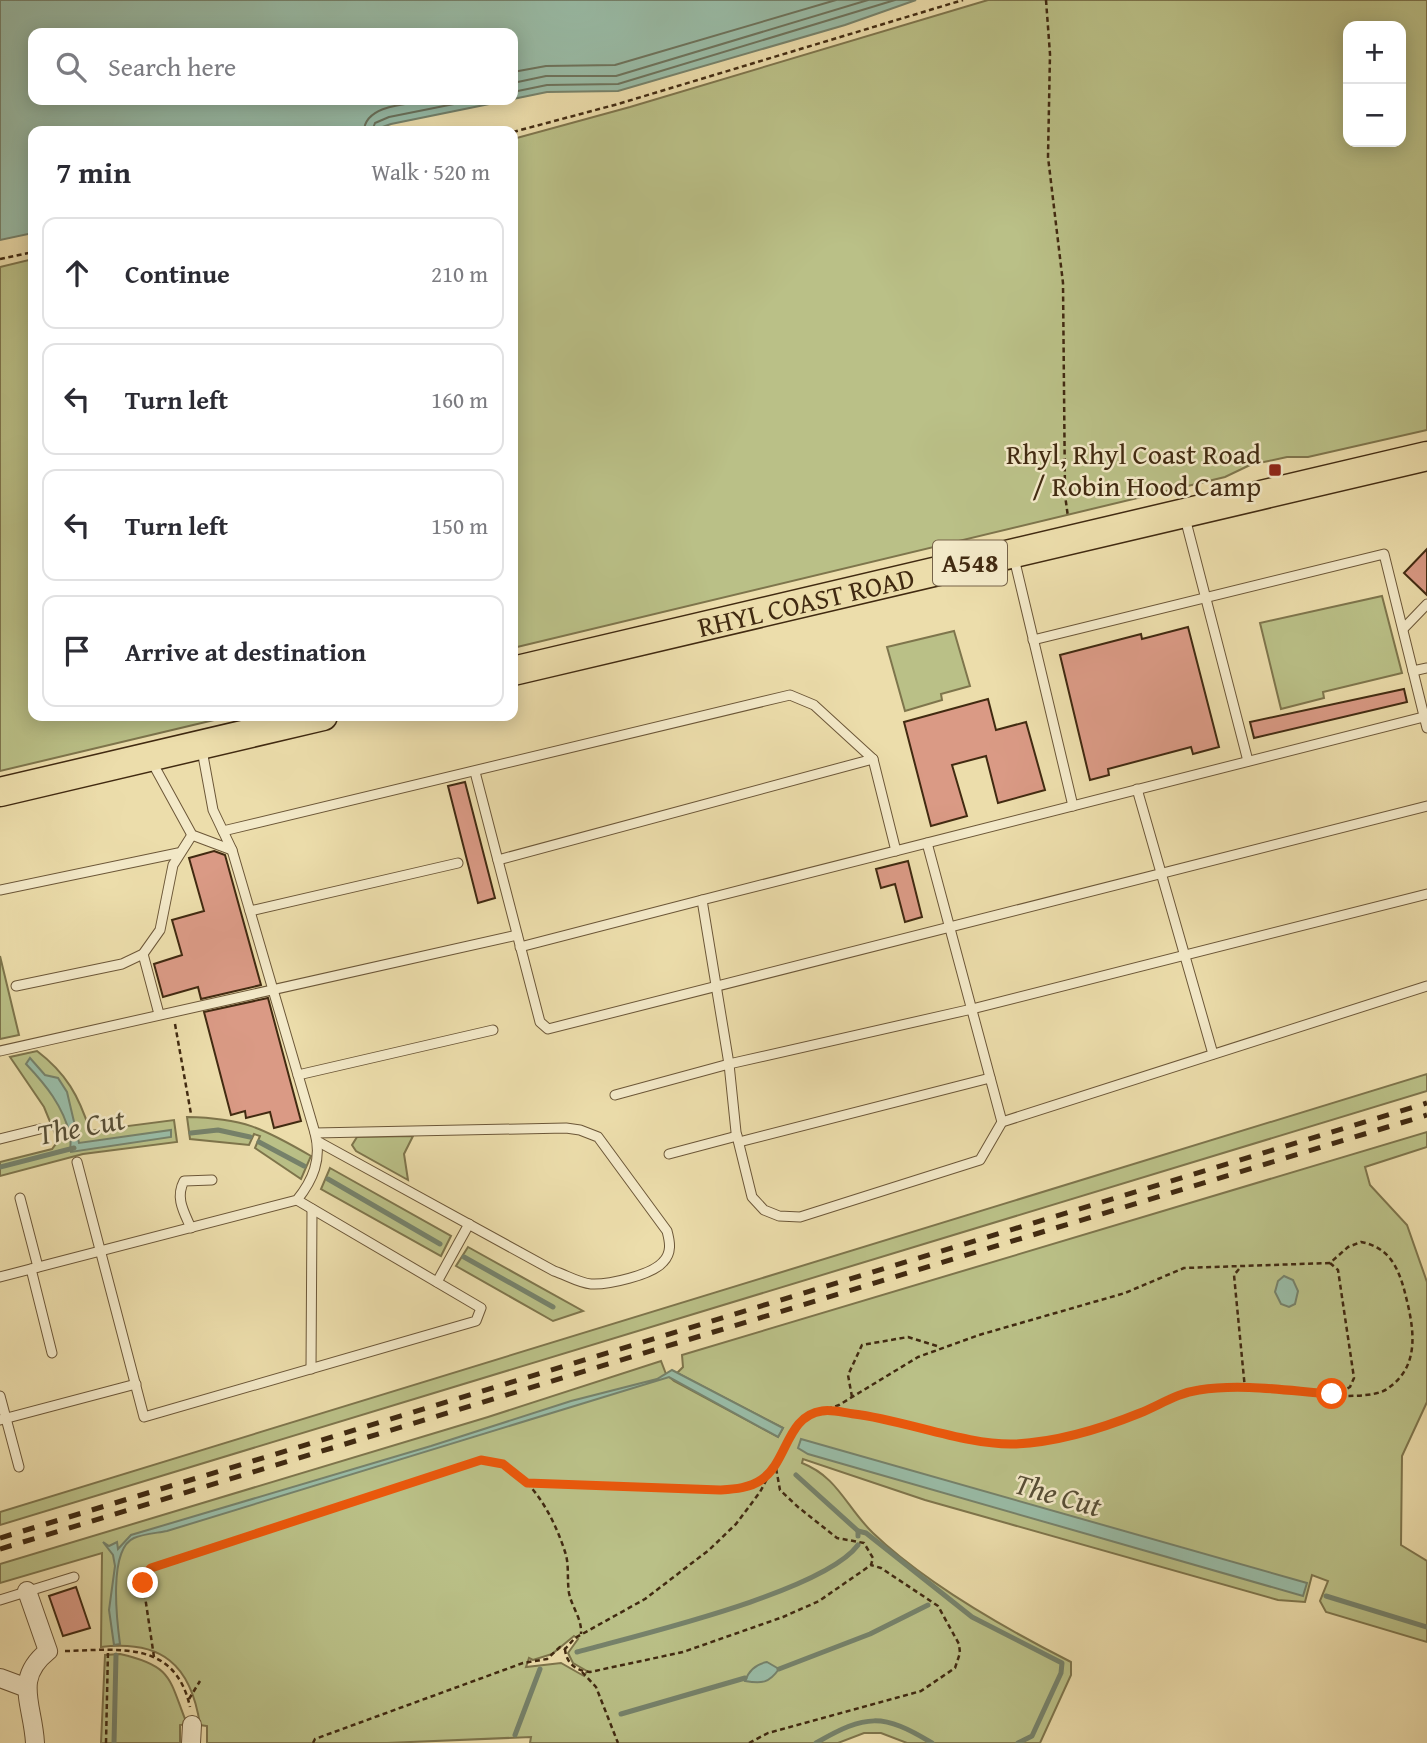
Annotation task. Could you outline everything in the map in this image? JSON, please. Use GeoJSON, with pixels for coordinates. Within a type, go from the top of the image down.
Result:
{"type":"FeatureCollection","features":[{"type":"Feature","properties":{"kind":"main road","name":"RHYL COAST ROAD"},"geometry":{"type":"LineString","coordinates":[[518,670],[1427,456]]}},
{"type":"Feature","properties":{"kind":"main road"},"geometry":{"type":"LineString","coordinates":[[0,792],[301,721]]}},
{"type":"Feature","properties":{"kind":"street"},"geometry":{"type":"LineString","coordinates":[[27,1591],[48,1651],[27,1673],[34,1743]]}},
{"type":"Feature","properties":{"kind":"street"},"geometry":{"type":"LineString","coordinates":[[0,1678],[27,1688]]}},
{"type":"Feature","properties":{"kind":"street"},"geometry":{"type":"LineString","coordinates":[[191,1743],[192,1725]]}},
{"type":"Feature","properties":{"kind":"lane"},"geometry":{"type":"LineString","coordinates":[[1183,513],[1248,761]]}},
{"type":"Feature","properties":{"kind":"lane"},"geometry":{"type":"LineString","coordinates":[[1013,553],[1073,806]]}},
{"type":"Feature","properties":{"kind":"lane"},"geometry":{"type":"LineString","coordinates":[[1033,640],[1384,554],[1427,728]]}},
{"type":"Feature","properties":{"kind":"lane"},"geometry":{"type":"LineString","coordinates":[[1403,629],[1427,604]]}},
{"type":"Feature","properties":{"kind":"lane"},"geometry":{"type":"LineString","coordinates":[[1418,613],[1427,621]]}},
{"type":"Feature","properties":{"kind":"lane"},"geometry":{"type":"LineString","coordinates":[[1413,671],[1427,668]]}},
{"type":"Feature","properties":{"kind":"lane"},"geometry":{"type":"LineString","coordinates":[[223,831],[790,695],[814,705],[873,759],[896,850]]}},
{"type":"Feature","properties":{"kind":"lane"},"geometry":{"type":"LineString","coordinates":[[520,947],[1425,717]]}},
{"type":"Feature","properties":{"kind":"lane"},"geometry":{"type":"LineString","coordinates":[[0,1277],[297,1200],[308,1187],[319,1159],[316,1137],[232,850],[213,810],[202,744]]}},
{"type":"Feature","properties":{"kind":"lane"},"geometry":{"type":"LineString","coordinates":[[149,757],[192,835],[232,850]]}},
{"type":"Feature","properties":{"kind":"lane"},"geometry":{"type":"LineString","coordinates":[[498,860],[873,759]]}},
{"type":"Feature","properties":{"kind":"lane"},"geometry":{"type":"LineString","coordinates":[[475,772],[540,1022],[548,1029],[1427,806]]}},
{"type":"Feature","properties":{"kind":"lane"},"geometry":{"type":"LineString","coordinates":[[1137,789],[1213,1054]]}},
{"type":"Feature","properties":{"kind":"lane"},"geometry":{"type":"LineString","coordinates":[[16,986],[122,964],[143,954],[160,929],[178,853],[192,835]]}},
{"type":"Feature","properties":{"kind":"lane"},"geometry":{"type":"LineString","coordinates":[[927,842],[1002,1122]]}},
{"type":"Feature","properties":{"kind":"lane"},"geometry":{"type":"LineString","coordinates":[[0,890],[178,853]]}},
{"type":"Feature","properties":{"kind":"lane"},"geometry":{"type":"LineString","coordinates":[[250,911],[458,863]]}},
{"type":"Feature","properties":{"kind":"lane"},"geometry":{"type":"LineString","coordinates":[[615,1095],[729,1064],[972,1009],[1427,894]]}},
{"type":"Feature","properties":{"kind":"lane"},"geometry":{"type":"LineString","coordinates":[[702,900],[729,1064],[738,1139],[752,1197],[764,1210],[779,1216],[800,1217],[980,1160],[1002,1122],[1427,986]]}},
{"type":"Feature","properties":{"kind":"lane"},"geometry":{"type":"LineString","coordinates":[[0,1051],[517,935]]}},
{"type":"Feature","properties":{"kind":"lane"},"geometry":{"type":"LineString","coordinates":[[143,954],[159,1014]]}},
{"type":"Feature","properties":{"kind":"lane"},"geometry":{"type":"LineString","coordinates":[[298,1075],[493,1030]]}},
{"type":"Feature","properties":{"kind":"lane"},"geometry":{"type":"LineString","coordinates":[[669,1153],[990,1078]]}},
{"type":"Feature","properties":{"kind":"lane"},"geometry":{"type":"LineString","coordinates":[[566,1128],[590,1133],[597,1137],[667,1231],[671,1244],[662,1264],[609,1283],[589,1284],[554,1271],[316,1137],[566,1128]]}},
{"type":"Feature","properties":{"kind":"lane"},"geometry":{"type":"LineString","coordinates":[[0,1139],[40,1129]]}},
{"type":"Feature","properties":{"kind":"lane"},"geometry":{"type":"LineString","coordinates":[[77,1162],[144,1417],[476,1321],[481,1308],[297,1200]]}},
{"type":"Feature","properties":{"kind":"lane"},"geometry":{"type":"LineString","coordinates":[[191,1228],[180,1204],[180,1189],[184,1181],[212,1180]]}},
{"type":"Feature","properties":{"kind":"lane"},"geometry":{"type":"LineString","coordinates":[[20,1198],[52,1353]]}},
{"type":"Feature","properties":{"kind":"lane"},"geometry":{"type":"LineString","coordinates":[[311,1369],[312,1209]]}},
{"type":"Feature","properties":{"kind":"lane"},"geometry":{"type":"LineString","coordinates":[[437,1282],[469,1224]]}},
{"type":"Feature","properties":{"kind":"lane"},"geometry":{"type":"LineString","coordinates":[[3,1419],[136,1384]]}},
{"type":"Feature","properties":{"kind":"lane"},"geometry":{"type":"LineString","coordinates":[[0,1396],[3,1419],[19,1467]]}},
{"type":"Feature","properties":{"kind":"lane"},"geometry":{"type":"LineString","coordinates":[[0,1600],[74,1577]]}},
{"type":"Feature","properties":{"kind":"path"},"geometry":{"type":"LineString","coordinates":[[518,131],[618,104],[962,0]]}},
{"type":"Feature","properties":{"kind":"path"},"geometry":{"type":"LineString","coordinates":[[1046,0],[1050,54],[1048,158],[1063,283],[1065,495],[1071,540]]}},
{"type":"Feature","properties":{"kind":"path"},"geometry":{"type":"LineString","coordinates":[[0,259],[28,253]]}},
{"type":"Feature","properties":{"kind":"path"},"geometry":{"type":"LineString","coordinates":[[173,1011],[191,1114]]}},
{"type":"Feature","properties":{"kind":"path"},"geometry":{"type":"LineString","coordinates":[[565,1649],[581,1634],[645,1599],[709,1550],[736,1524],[776,1465],[793,1430],[808,1416],[852,1397],[918,1357],[1125,1293],[1184,1268],[1330,1263],[1348,1247],[1360,1242],[1392,1257],[1401,1278],[1414,1340],[1410,1363],[1400,1378],[1384,1391],[1357,1395],[1245,1389],[1198,1390],[1171,1397],[1140,1413],[1092,1428],[1015,1444],[979,1442],[870,1416],[823,1410]]}},
{"type":"Feature","properties":{"kind":"path"},"geometry":{"type":"LineString","coordinates":[[1330,1263],[1338,1270],[1354,1378],[1350,1387],[1332,1394]]}},
{"type":"Feature","properties":{"kind":"path"},"geometry":{"type":"LineString","coordinates":[[1242,1268],[1234,1275],[1234,1292],[1245,1389]]}},
{"type":"Feature","properties":{"kind":"path"},"geometry":{"type":"LineString","coordinates":[[852,1397],[848,1375],[862,1345],[908,1338],[943,1348]]}},
{"type":"Feature","properties":{"kind":"path"},"geometry":{"type":"LineString","coordinates":[[155,1657],[143,1583],[145,1574],[151,1568],[481,1460],[503,1464],[527,1483],[553,1524],[566,1557],[568,1590],[580,1619],[581,1634]]}},
{"type":"Feature","properties":{"kind":"path"},"geometry":{"type":"LineString","coordinates":[[527,1483],[720,1490],[752,1485],[776,1465]]}},
{"type":"Feature","properties":{"kind":"path"},"geometry":{"type":"LineString","coordinates":[[581,1671],[590,1672],[683,1651],[783,1616],[820,1601],[871,1565],[873,1558],[864,1543],[837,1538],[780,1490],[776,1483],[776,1465]]}},
{"type":"Feature","properties":{"kind":"path"},"geometry":{"type":"LineString","coordinates":[[749,1743],[768,1733],[921,1691],[955,1668],[960,1653],[959,1644],[938,1606],[881,1568],[871,1565]]}},
{"type":"Feature","properties":{"kind":"path"},"geometry":{"type":"LineString","coordinates":[[313,1743],[315,1739],[523,1664],[547,1659],[560,1647],[565,1649]]}},
{"type":"Feature","properties":{"kind":"path"},"geometry":{"type":"LineString","coordinates":[[48,1651],[123,1649],[138,1650],[155,1657],[177,1677],[188,1700],[192,1725]]}},
{"type":"Feature","properties":{"kind":"path"},"geometry":{"type":"LineString","coordinates":[[565,1649],[567,1659],[596,1687],[618,1743]]}},
{"type":"Feature","properties":{"kind":"path"},"geometry":{"type":"LineString","coordinates":[[106,1743],[110,1650]]}},
{"type":"Feature","properties":{"kind":"path"},"geometry":{"type":"LineString","coordinates":[[188,1700],[200,1681]]}},
{"type":"Feature","properties":{"kind":"green space"},"geometry":{"type":"Polygon","coordinates":[[[988,0],[1427,0],[1427,430],[1308,457],[1287,457],[1250,465],[1225,477],[518,647],[518,138],[988,0]]]}},
{"type":"Feature","properties":{"kind":"green space"},"geometry":{"type":"Polygon","coordinates":[[[28,260],[28,721],[210,721],[0,771],[0,267],[28,260]]]}},
{"type":"Feature","properties":{"kind":"green space"},"geometry":{"type":"Polygon","coordinates":[[[1382,596],[1402,673],[1323,692],[1324,698],[1281,709],[1260,623],[1382,596]]]}},
{"type":"Feature","properties":{"kind":"green space"},"geometry":{"type":"Polygon","coordinates":[[[954,631],[970,686],[941,694],[942,700],[905,711],[887,647],[954,631]]]}},
{"type":"Feature","properties":{"kind":"green space"},"geometry":{"type":"Polygon","coordinates":[[[0,956],[19,1035],[0,1039],[0,956]]]}},
{"type":"Feature","properties":{"kind":"green space"},"geometry":{"type":"Polygon","coordinates":[[[37,1051],[56,1068],[70,1086],[90,1131],[174,1120],[177,1142],[83,1154],[0,1176],[0,1162],[52,1149],[58,1141],[44,1107],[10,1057],[37,1051]]]}},
{"type":"Feature","properties":{"kind":"green space"},"geometry":{"type":"Polygon","coordinates":[[[1427,1074],[1427,1091],[0,1525],[0,1512],[1427,1074]]]}},
{"type":"Feature","properties":{"kind":"green space"},"geometry":{"type":"Polygon","coordinates":[[[187,1117],[252,1126],[311,1156],[301,1179],[255,1148],[260,1136],[254,1134],[249,1145],[190,1139],[187,1117]]]}},
{"type":"Feature","properties":{"kind":"green space"},"geometry":{"type":"Polygon","coordinates":[[[1427,1132],[1427,1147],[1365,1167],[1370,1185],[1407,1225],[1427,1282],[1427,1402],[1402,1456],[1401,1545],[1427,1561],[1427,1642],[1326,1612],[1320,1601],[1328,1581],[1312,1575],[1305,1602],[1278,1600],[925,1500],[803,1459],[802,1463],[833,1484],[873,1533],[917,1569],[994,1620],[1071,1662],[1071,1675],[1040,1743],[907,1743],[881,1733],[864,1733],[838,1743],[530,1743],[531,1737],[387,1743],[207,1743],[207,1726],[200,1725],[189,1686],[170,1660],[141,1648],[101,1647],[102,1553],[0,1583],[0,1564],[488,1417],[661,1361],[666,1374],[674,1381],[778,1437],[783,1428],[677,1373],[683,1367],[682,1355],[1427,1132]],[[574,1636],[552,1654],[533,1660],[529,1658],[526,1667],[561,1663],[584,1676],[587,1671],[573,1663],[568,1653],[578,1639],[574,1636]]]}},
{"type":"Feature","properties":{"kind":"green space"},"geometry":{"type":"Polygon","coordinates":[[[413,1136],[404,1154],[408,1180],[356,1151],[352,1145],[357,1137],[413,1136]]]}},
{"type":"Feature","properties":{"kind":"green space"},"geometry":{"type":"Polygon","coordinates":[[[330,1168],[451,1236],[441,1256],[321,1189],[330,1168]]]}},
{"type":"Feature","properties":{"kind":"green space"},"geometry":{"type":"Polygon","coordinates":[[[468,1247],[583,1311],[553,1321],[456,1266],[468,1247]]]}},
{"type":"Feature","properties":{"kind":"green space"},"geometry":{"type":"Polygon","coordinates":[[[120,1654],[151,1664],[167,1677],[187,1724],[180,1725],[180,1743],[101,1743],[105,1655],[120,1654]]]}},
{"type":"Feature","properties":{"kind":"water"},"geometry":{"type":"Polygon","coordinates":[[[0,0],[916,0],[845,25],[618,91],[547,92],[518,98],[518,28],[28,28],[28,105],[484,105],[385,126],[28,126],[28,234],[0,240],[0,0]]]}},
{"type":"Feature","properties":{"kind":"water"},"geometry":{"type":"Polygon","coordinates":[[[30,1058],[45,1075],[58,1078],[67,1092],[79,1143],[171,1130],[171,1137],[71,1152],[71,1137],[67,1124],[47,1088],[26,1064],[30,1058]]]}},
{"type":"Feature","properties":{"kind":"water"},"geometry":{"type":"Polygon","coordinates":[[[1284,1276],[1293,1280],[1298,1291],[1295,1304],[1289,1307],[1281,1304],[1275,1292],[1278,1281],[1284,1276]]]}},
{"type":"Feature","properties":{"kind":"water"},"geometry":{"type":"Polygon","coordinates":[[[672,1370],[783,1428],[778,1437],[669,1377],[167,1531],[134,1538],[120,1556],[117,1571],[120,1644],[114,1645],[109,1610],[115,1566],[113,1555],[103,1542],[109,1546],[117,1542],[118,1549],[131,1535],[431,1446],[571,1401],[657,1379],[672,1370]]]}},
{"type":"Feature","properties":{"kind":"water"},"geometry":{"type":"Polygon","coordinates":[[[801,1439],[1307,1583],[1303,1596],[808,1454],[798,1448],[801,1439]]]}},
{"type":"Feature","properties":{"kind":"water"},"geometry":{"type":"Polygon","coordinates":[[[767,1662],[779,1669],[772,1677],[761,1682],[745,1681],[753,1668],[767,1662]]]}},
{"type":"Feature","properties":{"kind":"building"},"geometry":{"type":"Polygon","coordinates":[[[1427,549],[1427,595],[1404,573],[1427,549]]]}},
{"type":"Feature","properties":{"kind":"building"},"geometry":{"type":"Polygon","coordinates":[[[1188,627],[1219,747],[1193,754],[1191,747],[1108,769],[1109,775],[1090,780],[1060,655],[1141,634],[1142,639],[1188,627]]]}},
{"type":"Feature","properties":{"kind":"building"},"geometry":{"type":"Polygon","coordinates":[[[1404,689],[1407,702],[1254,738],[1250,722],[1404,689]]]}},
{"type":"Feature","properties":{"kind":"building"},"geometry":{"type":"Polygon","coordinates":[[[988,699],[996,730],[1026,722],[1045,790],[998,803],[986,756],[952,765],[967,816],[931,826],[904,722],[988,699]]]}},
{"type":"Feature","properties":{"kind":"building"},"geometry":{"type":"Polygon","coordinates":[[[465,782],[495,898],[478,903],[448,786],[465,782]]]}},
{"type":"Feature","properties":{"kind":"building"},"geometry":{"type":"Polygon","coordinates":[[[214,851],[225,855],[261,985],[201,999],[198,987],[163,997],[154,964],[182,955],[172,920],[204,911],[189,858],[214,851]]]}},
{"type":"Feature","properties":{"kind":"building"},"geometry":{"type":"Polygon","coordinates":[[[908,861],[922,917],[905,922],[895,884],[881,888],[876,869],[908,861]]]}},
{"type":"Feature","properties":{"kind":"building"},"geometry":{"type":"Polygon","coordinates":[[[268,998],[301,1121],[274,1128],[270,1112],[246,1118],[245,1111],[231,1115],[204,1012],[268,998]]]}},
{"type":"Feature","properties":{"kind":"building"},"geometry":{"type":"Polygon","coordinates":[[[76,1587],[90,1628],[63,1636],[49,1596],[76,1587]]]}},
{"type":"Feature","properties":{"kind":"waterway","name":"The Cut"},"geometry":{"type":"LineString","coordinates":[[191,1133],[218,1130],[250,1137]]}},
{"type":"Feature","properties":{"kind":"waterway","name":"The Cut"},"geometry":{"type":"LineString","coordinates":[[259,1142],[304,1166]]}},
{"type":"Feature","properties":{"kind":"waterway","name":"The Cut"},"geometry":{"type":"LineString","coordinates":[[0,1167],[74,1148]]}},
{"type":"Feature","properties":{"kind":"waterway","name":"The Cut"},"geometry":{"type":"LineString","coordinates":[[328,1179],[440,1244]]}},
{"type":"Feature","properties":{"kind":"waterway","name":"The Cut"},"geometry":{"type":"LineString","coordinates":[[464,1257],[553,1307]]}},
{"type":"Feature","properties":{"kind":"waterway"},"geometry":{"type":"LineString","coordinates":[[796,1475],[858,1531],[858,1536]]}},
{"type":"Feature","properties":{"kind":"waterway"},"geometry":{"type":"LineString","coordinates":[[858,1531],[866,1533],[972,1617],[1062,1663],[1061,1673],[1032,1736],[1018,1743]]}},
{"type":"Feature","properties":{"kind":"waterway"},"geometry":{"type":"LineString","coordinates":[[577,1652],[683,1623],[770,1595],[808,1579],[838,1562],[858,1545]]}},
{"type":"Feature","properties":{"kind":"waterway","name":"The Cut"},"geometry":{"type":"LineString","coordinates":[[1326,1596],[1427,1627]]}},
{"type":"Feature","properties":{"kind":"waterway"},"geometry":{"type":"LineString","coordinates":[[779,1669],[870,1634],[928,1605]]}},
{"type":"Feature","properties":{"kind":"waterway"},"geometry":{"type":"LineString","coordinates":[[114,1743],[116,1655]]}},
{"type":"Feature","properties":{"kind":"waterway"},"geometry":{"type":"LineString","coordinates":[[515,1735],[540,1669]]}},
{"type":"Feature","properties":{"kind":"waterway"},"geometry":{"type":"LineString","coordinates":[[621,1714],[745,1678]]}},
{"type":"Feature","properties":{"kind":"waterway"},"geometry":{"type":"LineString","coordinates":[[816,1743],[848,1727],[874,1721],[900,1726],[932,1743]]}},
{"type":"Feature","properties":{"kind":"railway"},"geometry":{"type":"LineString","coordinates":[[0,1538],[1427,1103]]}},
{"type":"Feature","properties":{"kind":"railway"},"geometry":{"type":"LineString","coordinates":[[0,1549],[1427,1115]]}},
{"type":"Feature","properties":{"kind":"place","name":"Rhyl, Rhyl Coast Road / Robin Hood Camp"},"geometry":{"type":"Point","coordinates":[1275,470]}},
{"type":"Feature","properties":{"kind":"route"},"geometry":{"type":"LineString","coordinates":[[143,1583],[145,1574],[151,1568],[485,1459],[512,1469],[527,1483],[615,1484],[720,1490],[752,1485],[762,1479],[782,1456],[793,1430],[808,1416],[823,1410],[870,1416],[979,1442],[1015,1444],[1045,1440],[1092,1428],[1140,1413],[1171,1397],[1198,1390],[1228,1388],[1332,1394]]}}]}
